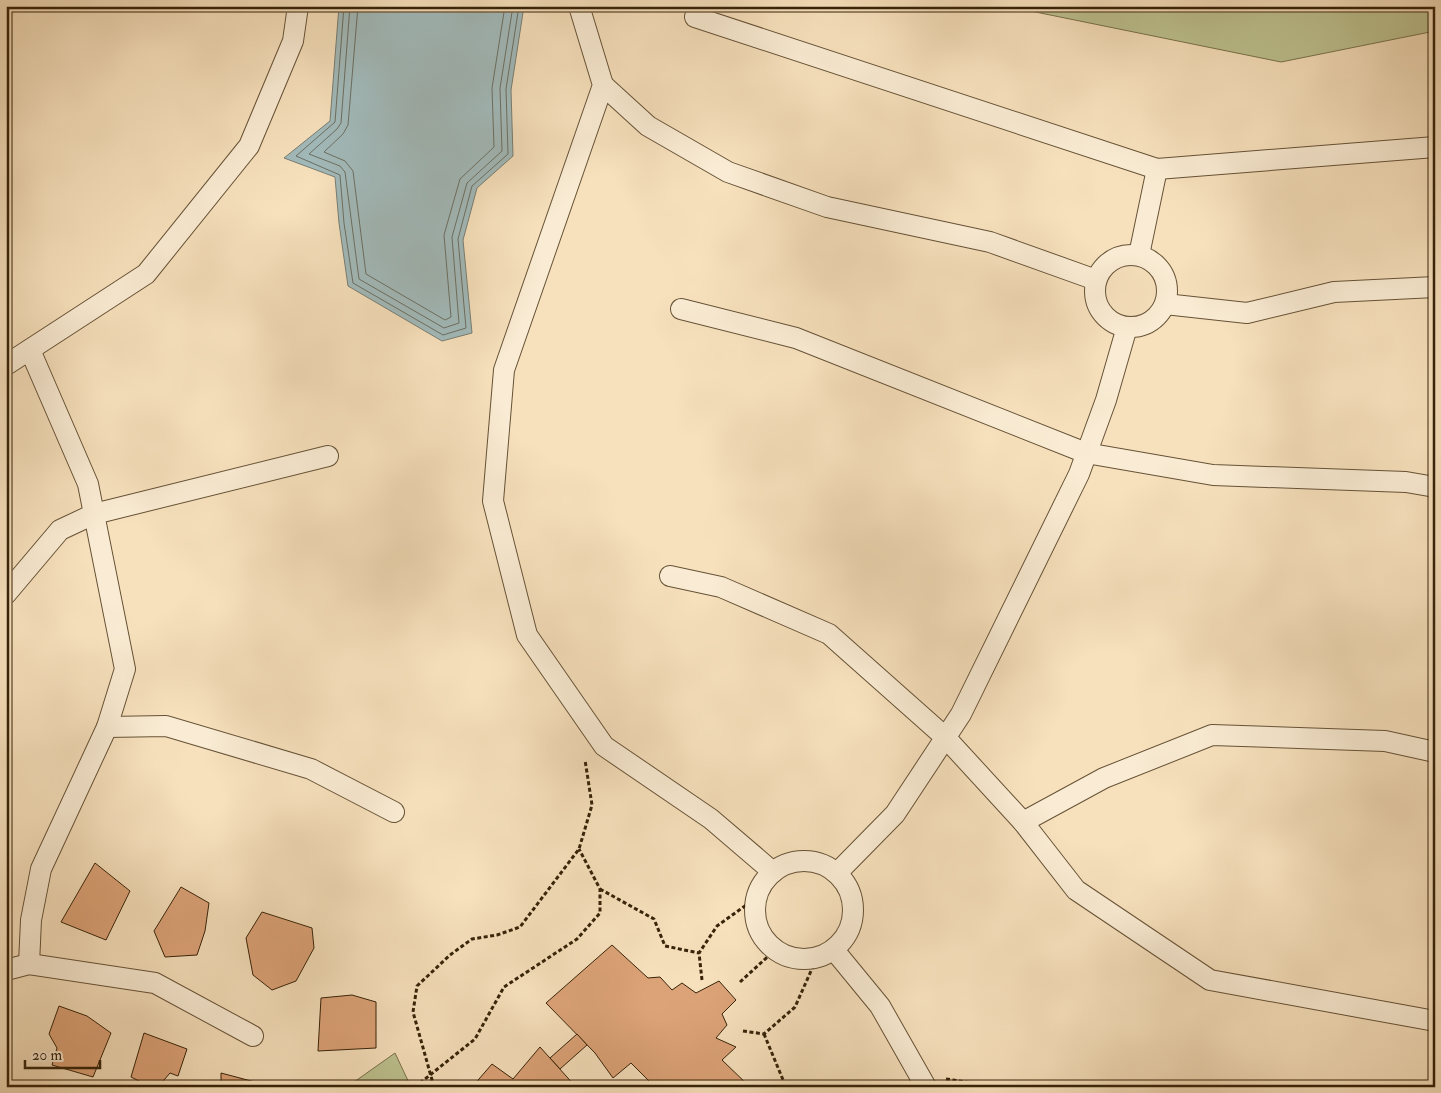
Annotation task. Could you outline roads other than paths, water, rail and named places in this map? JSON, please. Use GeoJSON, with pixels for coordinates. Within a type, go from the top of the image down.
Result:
{"type":"FeatureCollection","features":[{"type":"Feature","properties":{"kind":"street"},"geometry":{"type":"LineString","coordinates":[[6,365],[146,274],[249,146],[293,41],[298,6]]}},
{"type":"Feature","properties":{"kind":"street"},"geometry":{"type":"LineString","coordinates":[[580,6],[603,84],[648,126],[728,172],[827,207],[990,242],[1096,280]]}},
{"type":"Feature","properties":{"kind":"street"},"geometry":{"type":"LineString","coordinates":[[695,17],[1157,169],[1435,147]]}},
{"type":"Feature","properties":{"kind":"street"},"geometry":{"type":"LineString","coordinates":[[603,84],[504,370],[493,500],[527,636],[604,746],[711,819],[773,872]]}},
{"type":"Feature","properties":{"kind":"street"},"geometry":{"type":"LineString","coordinates":[[1139,256],[1157,169]]}},
{"type":"Feature","properties":{"kind":"street"},"geometry":{"type":"LineString","coordinates":[[1122,256],[1139,256],[1151,260],[1164,276],[1167,291],[1165,304],[1153,320],[1142,325],[1127,327],[1114,323],[1098,308],[1095,296],[1096,280],[1101,269],[1110,261],[1122,256]]}},
{"type":"Feature","properties":{"kind":"street"},"geometry":{"type":"LineString","coordinates":[[1165,304],[1246,313],[1334,292],[1435,287]]}},
{"type":"Feature","properties":{"kind":"street"},"geometry":{"type":"LineString","coordinates":[[682,309],[796,338],[1086,453],[1213,476],[1406,482],[1435,488]]}},
{"type":"Feature","properties":{"kind":"street"},"geometry":{"type":"LineString","coordinates":[[837,873],[895,814],[960,714],[1079,474],[1106,400],[1127,327]]}},
{"type":"Feature","properties":{"kind":"street"},"geometry":{"type":"LineString","coordinates":[[28,964],[31,920],[41,869],[107,727],[125,669],[88,484],[30,350]]}},
{"type":"Feature","properties":{"kind":"street"},"geometry":{"type":"LineString","coordinates":[[6,594],[60,530],[94,514],[328,456]]}},
{"type":"Feature","properties":{"kind":"street"},"geometry":{"type":"LineString","coordinates":[[670,576],[721,588],[829,634],[945,737],[1022,822],[1076,890],[1210,980],[1435,1021]]}},
{"type":"Feature","properties":{"kind":"street"},"geometry":{"type":"LineString","coordinates":[[107,727],[166,726],[311,769],[394,812]]}},
{"type":"Feature","properties":{"kind":"street"},"geometry":{"type":"LineString","coordinates":[[1022,822],[1104,778],[1212,735],[1385,741],[1435,752]]}},
{"type":"Feature","properties":{"kind":"street"},"geometry":{"type":"LineString","coordinates":[[805,861],[822,864],[837,873],[851,893],[854,910],[851,927],[846,938],[834,950],[816,958],[799,960],[775,950],[763,938],[755,915],[756,898],[762,884],[773,872],[788,864],[805,861]]}},
{"type":"Feature","properties":{"kind":"street"},"geometry":{"type":"LineString","coordinates":[[834,950],[880,1006],[925,1085]]}},
{"type":"Feature","properties":{"kind":"street"},"geometry":{"type":"LineString","coordinates":[[6,970],[28,964],[155,983],[254,1036]]}},
{"type":"Feature","properties":{"kind":"water"},"geometry":{"type":"Polygon","coordinates":[[[339,6],[524,6],[511,90],[513,156],[477,188],[463,240],[472,333],[442,341],[348,286],[335,177],[284,158],[330,121],[339,6]]]}}]}
